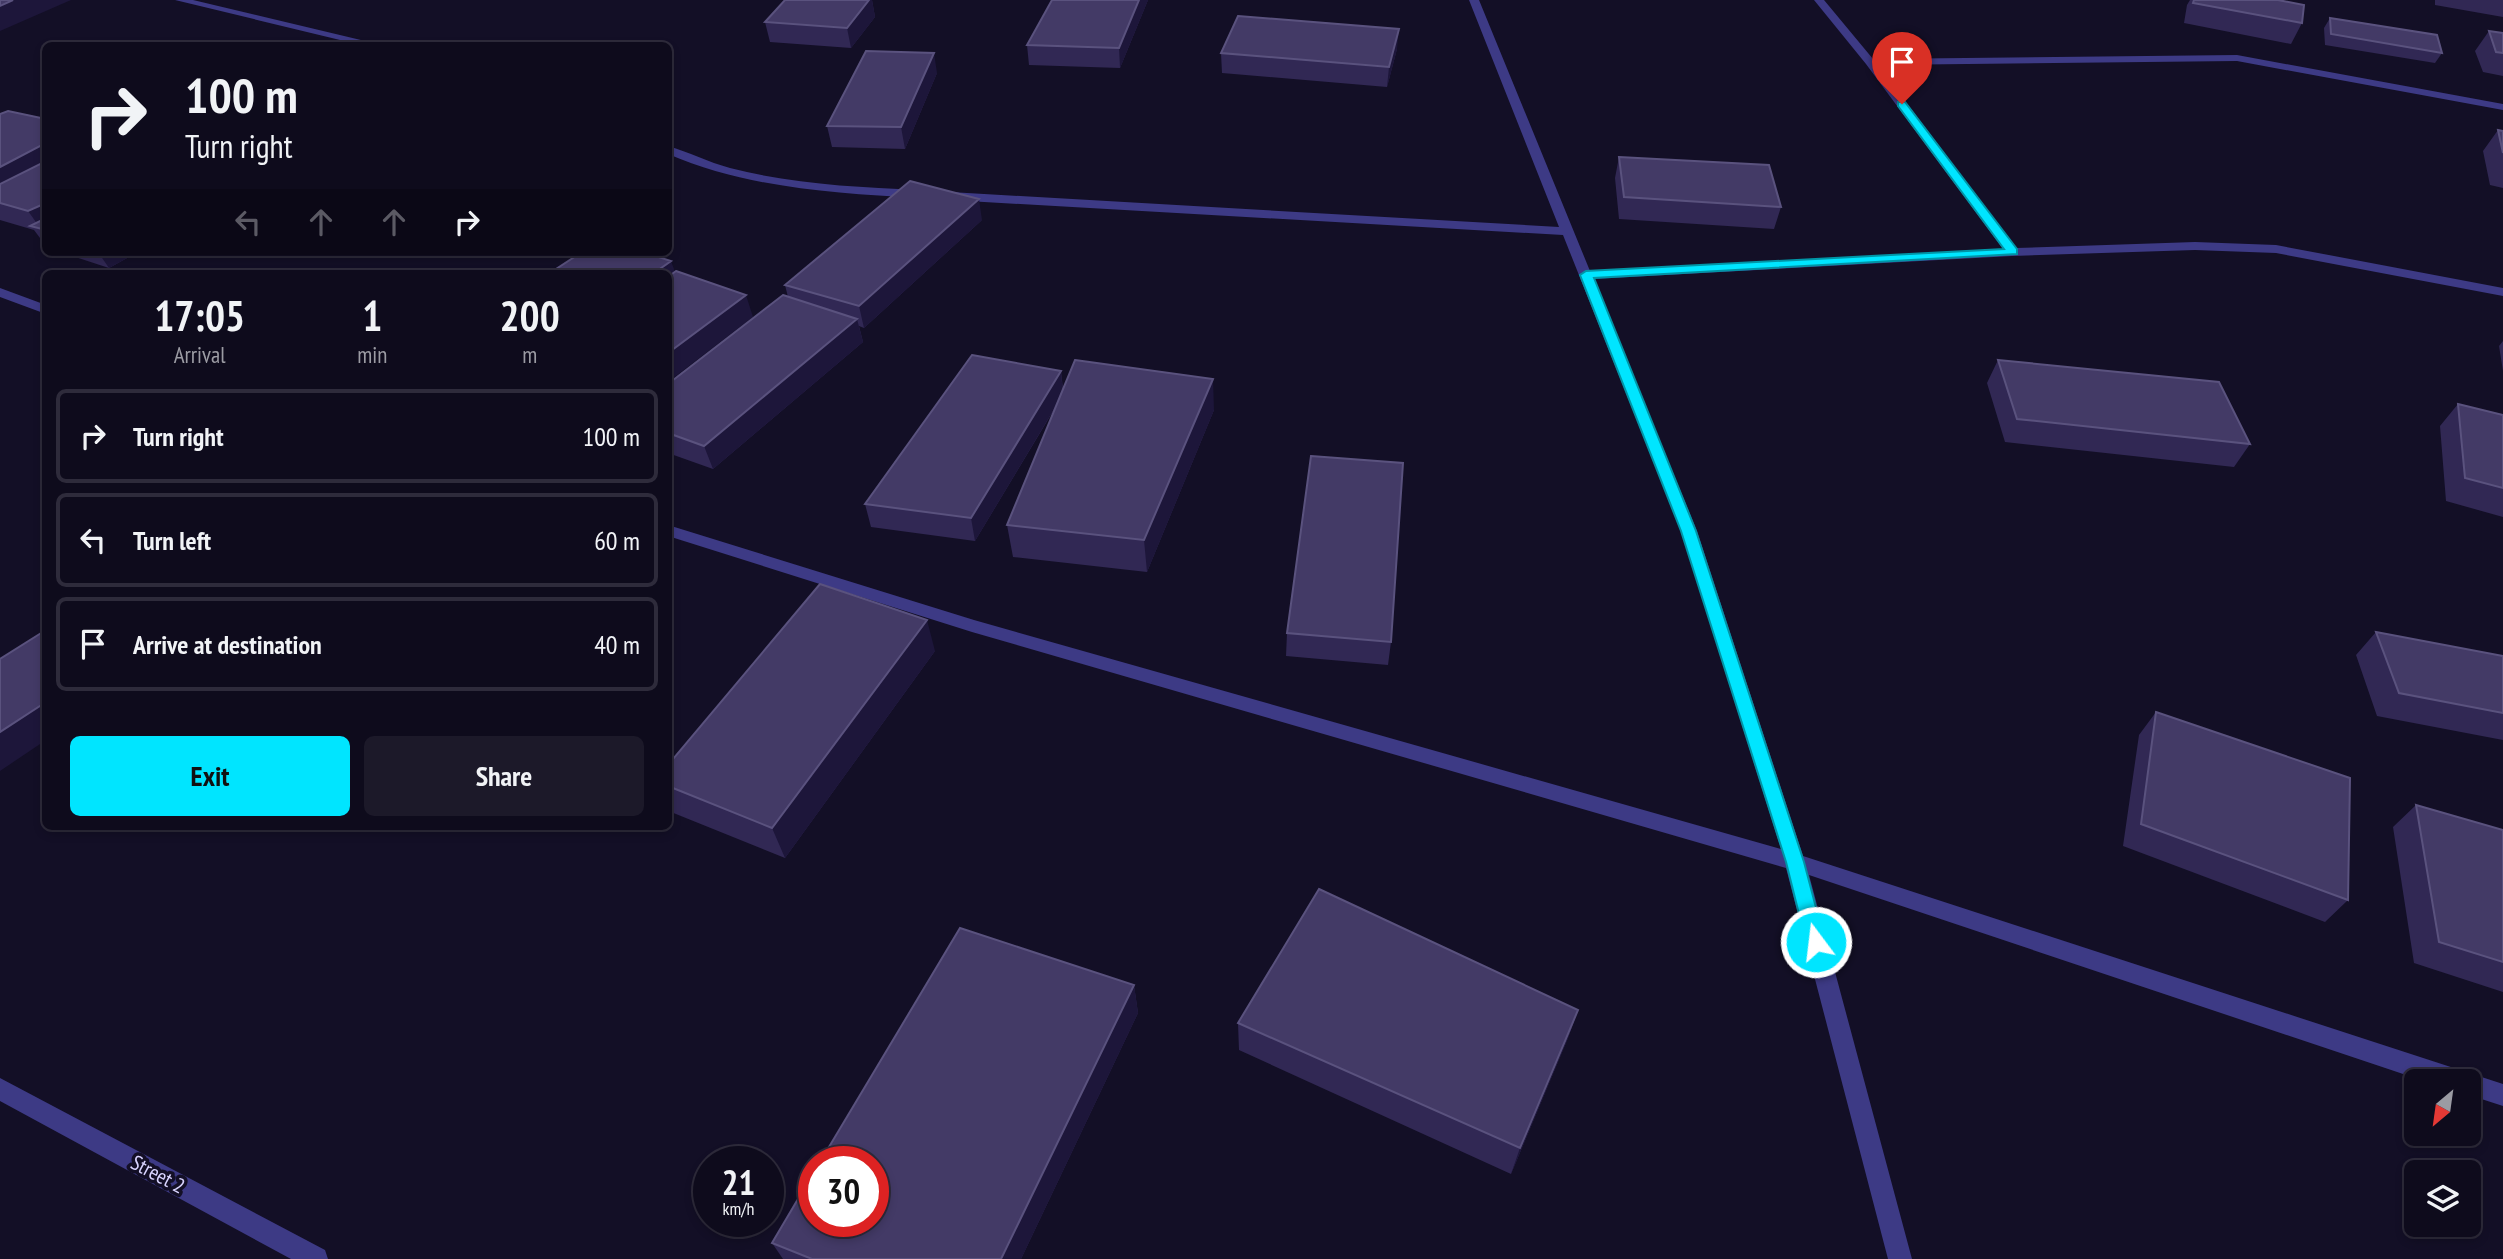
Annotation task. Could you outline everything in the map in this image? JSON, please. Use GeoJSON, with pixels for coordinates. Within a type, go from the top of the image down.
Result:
{"type":"FeatureCollection","features":[{"type":"Feature","properties":{"kind":"street"},"geometry":{"type":"LineString","coordinates":[[180,0],[364,42]]}},
{"type":"Feature","properties":{"kind":"street"},"geometry":{"type":"LineString","coordinates":[[1474,0],[1689,531],[1795,862],[1900,1259]]}},
{"type":"Feature","properties":{"kind":"street"},"geometry":{"type":"LineString","coordinates":[[1819,0],[1870,62],[2012,252]]}},
{"type":"Feature","properties":{"kind":"street"},"geometry":{"type":"LineString","coordinates":[[1870,62],[2237,58],[2503,107]]}},
{"type":"Feature","properties":{"kind":"street"},"geometry":{"type":"LineString","coordinates":[[672,150],[742,174],[829,189],[927,195]]}},
{"type":"Feature","properties":{"kind":"street"},"geometry":{"type":"LineString","coordinates":[[941,195],[1568,231]]}},
{"type":"Feature","properties":{"kind":"street"},"geometry":{"type":"LineString","coordinates":[[1586,275],[2012,252],[2195,246],[2276,249],[2503,292]]}},
{"type":"Feature","properties":{"kind":"street"},"geometry":{"type":"LineString","coordinates":[[0,292],[42,308]]}},
{"type":"Feature","properties":{"kind":"street"},"geometry":{"type":"LineString","coordinates":[[672,531],[972,626],[1795,862],[2422,1069]]}},
{"type":"Feature","properties":{"kind":"street"},"geometry":{"type":"LineString","coordinates":[[2482,1088],[2503,1095]]}},
{"type":"Feature","properties":{"kind":"street","name":"Street 2"},"geometry":{"type":"LineString","coordinates":[[0,1089],[316,1259]]}},
{"type":"Feature","properties":{"kind":"building"},"geometry":{"type":"Polygon","coordinates":[[[0,0],[13,0],[0,6],[0,0]]]}},
{"type":"Feature","properties":{"kind":"building"},"geometry":{"type":"Polygon","coordinates":[[[785,0],[869,0],[847,28],[765,22],[785,0]]]}},
{"type":"Feature","properties":{"kind":"building"},"geometry":{"type":"Polygon","coordinates":[[[1052,0],[1139,0],[1119,48],[1027,45],[1052,0]]]}},
{"type":"Feature","properties":{"kind":"building"},"geometry":{"type":"Polygon","coordinates":[[[2194,0],[2278,0],[2304,5],[2302,23],[2193,3],[2194,0]]]}},
{"type":"Feature","properties":{"kind":"building"},"geometry":{"type":"Polygon","coordinates":[[[1238,16],[1399,29],[1389,67],[1221,53],[1238,16]]]}},
{"type":"Feature","properties":{"kind":"building"},"geometry":{"type":"Polygon","coordinates":[[[2330,18],[2437,35],[2442,53],[2331,34],[2330,18]]]}},
{"type":"Feature","properties":{"kind":"building"},"geometry":{"type":"Polygon","coordinates":[[[2489,31],[2503,33],[2503,53],[2496,52],[2489,31]]]}},
{"type":"Feature","properties":{"kind":"building"},"geometry":{"type":"Polygon","coordinates":[[[866,51],[934,53],[901,127],[827,126],[866,51]]]}},
{"type":"Feature","properties":{"kind":"building"},"geometry":{"type":"Polygon","coordinates":[[[8,111],[42,118],[42,145],[0,167],[0,114],[8,111]]]}},
{"type":"Feature","properties":{"kind":"building"},"geometry":{"type":"Polygon","coordinates":[[[2498,130],[2503,131],[2503,153],[2498,130]]]}},
{"type":"Feature","properties":{"kind":"building"},"geometry":{"type":"Polygon","coordinates":[[[1619,157],[1769,165],[1781,207],[1624,197],[1619,157]]]}},
{"type":"Feature","properties":{"kind":"building"},"geometry":{"type":"Polygon","coordinates":[[[42,163],[42,205],[28,211],[0,203],[0,184],[42,163]]]}},
{"type":"Feature","properties":{"kind":"building"},"geometry":{"type":"Polygon","coordinates":[[[910,181],[979,199],[859,306],[785,285],[910,181]]]}},
{"type":"Feature","properties":{"kind":"building"},"geometry":{"type":"Polygon","coordinates":[[[42,220],[42,229],[30,226],[42,220]]]}},
{"type":"Feature","properties":{"kind":"building"},"geometry":{"type":"Polygon","coordinates":[[[576,256],[655,256],[671,261],[658,270],[555,270],[576,256]]]}},
{"type":"Feature","properties":{"kind":"building"},"geometry":{"type":"Polygon","coordinates":[[[676,271],[746,295],[672,350],[672,274],[676,271]]]}},
{"type":"Feature","properties":{"kind":"building"},"geometry":{"type":"Polygon","coordinates":[[[783,295],[857,319],[704,446],[672,434],[672,381],[783,295]]]}},
{"type":"Feature","properties":{"kind":"building"},"geometry":{"type":"Polygon","coordinates":[[[972,355],[1061,371],[971,518],[865,504],[972,355]]]}},
{"type":"Feature","properties":{"kind":"building"},"geometry":{"type":"Polygon","coordinates":[[[1075,360],[1213,379],[1144,540],[1007,525],[1075,360]]]}},
{"type":"Feature","properties":{"kind":"building"},"geometry":{"type":"Polygon","coordinates":[[[1998,360],[2219,382],[2250,444],[2017,419],[1998,360]]]}},
{"type":"Feature","properties":{"kind":"building"},"geometry":{"type":"Polygon","coordinates":[[[2458,404],[2503,415],[2503,488],[2465,478],[2458,404]]]}},
{"type":"Feature","properties":{"kind":"building"},"geometry":{"type":"Polygon","coordinates":[[[1311,456],[1403,463],[1391,642],[1287,633],[1311,456]]]}},
{"type":"Feature","properties":{"kind":"building"},"geometry":{"type":"Polygon","coordinates":[[[820,584],[927,620],[772,828],[672,788],[672,760],[820,584]]]}},
{"type":"Feature","properties":{"kind":"building"},"geometry":{"type":"Polygon","coordinates":[[[2376,632],[2503,656],[2503,713],[2399,693],[2376,632]]]}},
{"type":"Feature","properties":{"kind":"building"},"geometry":{"type":"Polygon","coordinates":[[[42,633],[42,705],[0,732],[0,659],[42,633]]]}},
{"type":"Feature","properties":{"kind":"building"},"geometry":{"type":"Polygon","coordinates":[[[2156,712],[2350,778],[2348,900],[2141,824],[2156,712]]]}},
{"type":"Feature","properties":{"kind":"building"},"geometry":{"type":"Polygon","coordinates":[[[2416,805],[2503,830],[2503,962],[2439,942],[2416,805]]]}},
{"type":"Feature","properties":{"kind":"building"},"geometry":{"type":"Polygon","coordinates":[[[1319,889],[1578,1010],[1520,1148],[1238,1023],[1319,889]]]}},
{"type":"Feature","properties":{"kind":"building"},"geometry":{"type":"Polygon","coordinates":[[[960,928],[1134,985],[1001,1259],[812,1259],[772,1243],[776,1237],[784,1237],[784,1223],[798,1199],[798,1237],[889,1237],[889,1146],[830,1146],[960,928]]]}},
{"type":"Feature","properties":{"kind":"route"},"geometry":{"type":"LineString","coordinates":[[1816,942],[1795,862],[1689,531],[1586,275],[2012,252],[1902,104]]}}]}
